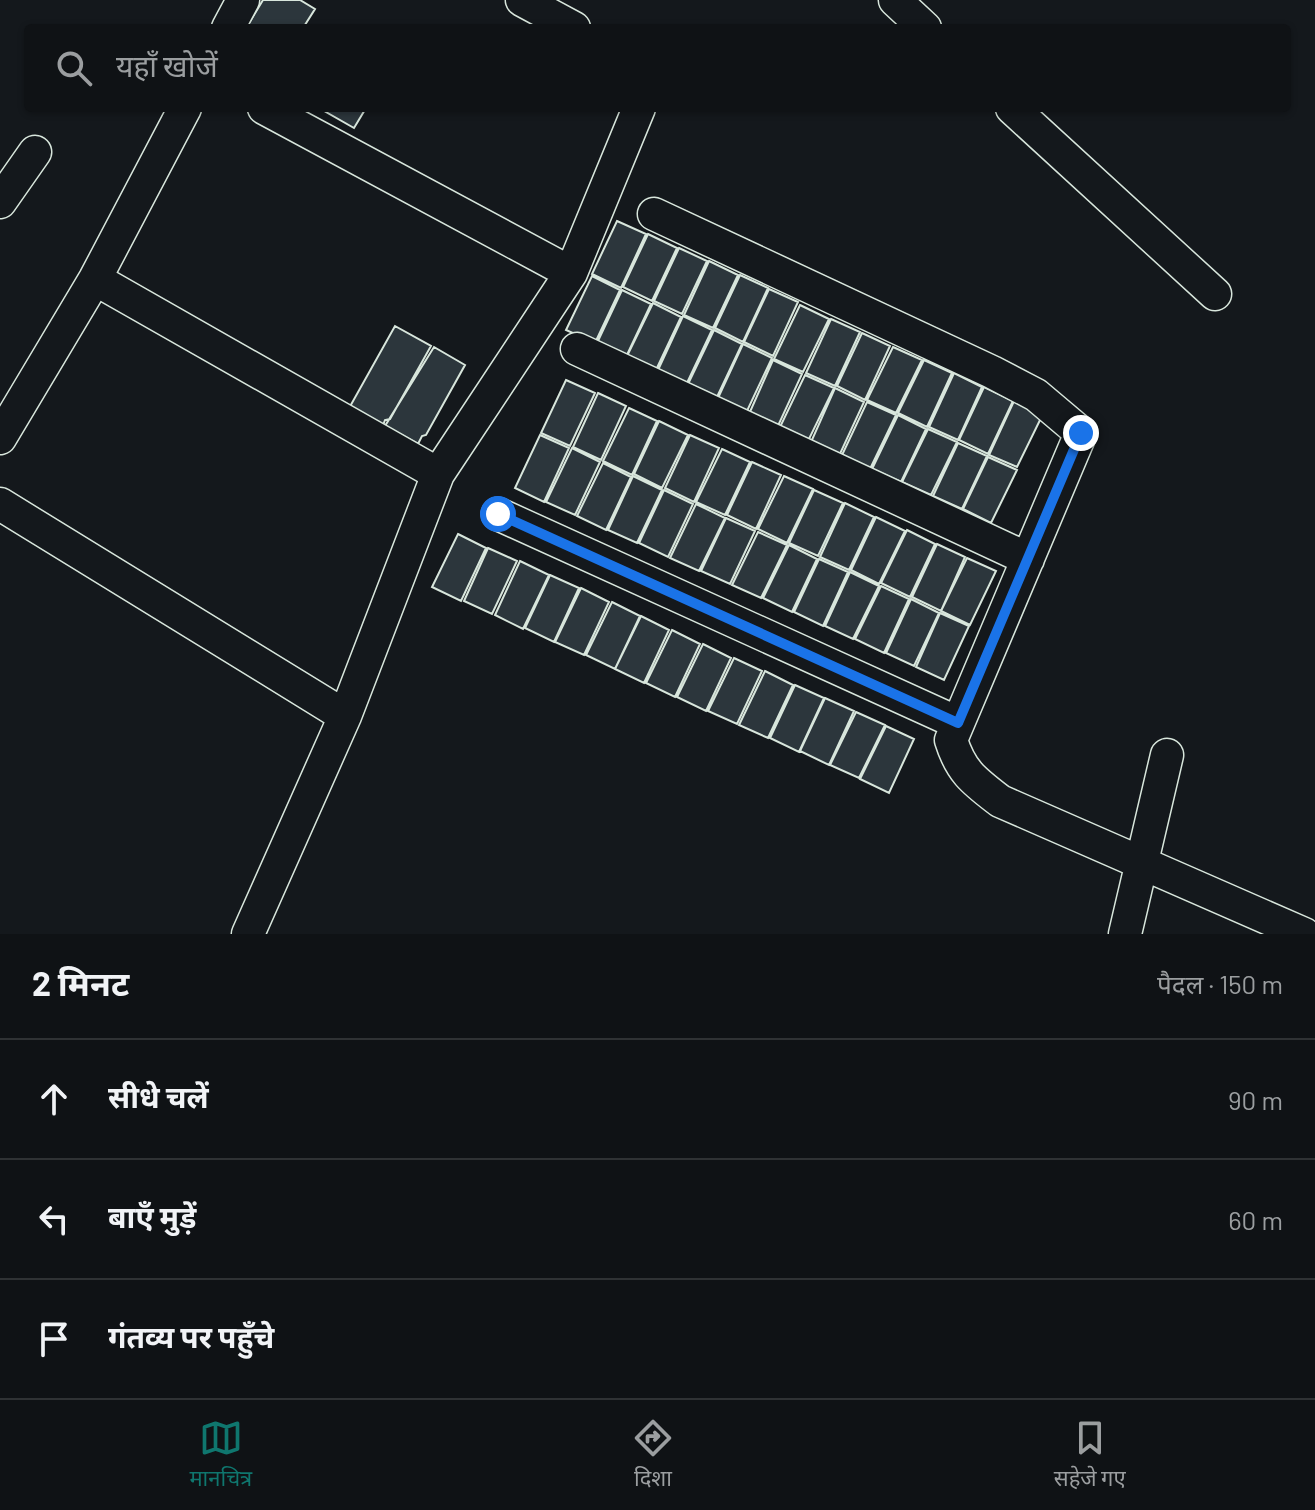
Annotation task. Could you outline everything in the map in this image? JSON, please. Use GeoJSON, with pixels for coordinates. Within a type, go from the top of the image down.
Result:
{"type":"FeatureCollection","features":[{"type":"Feature","properties":{"kind":"street"},"geometry":{"type":"LineString","coordinates":[[230,24],[243,0]]}},
{"type":"Feature","properties":{"kind":"street"},"geometry":{"type":"LineString","coordinates":[[522,0],[567,24]]}},
{"type":"Feature","properties":{"kind":"street"},"geometry":{"type":"LineString","coordinates":[[895,0],[921,24]]}},
{"type":"Feature","properties":{"kind":"street"},"geometry":{"type":"LineString","coordinates":[[0,438],[95,279],[183,112]]}},
{"type":"Feature","properties":{"kind":"street"},"geometry":{"type":"LineString","coordinates":[[271,112],[571,273]]}},
{"type":"Feature","properties":{"kind":"street"},"geometry":{"type":"LineString","coordinates":[[248,934],[345,716],[438,474],[571,273],[637,112]]}},
{"type":"Feature","properties":{"kind":"street"},"geometry":{"type":"LineString","coordinates":[[1016,112],[1215,294]]}},
{"type":"Feature","properties":{"kind":"street"},"geometry":{"type":"LineString","coordinates":[[0,202],[35,152]]}},
{"type":"Feature","properties":{"kind":"street"},"geometry":{"type":"LineString","coordinates":[[654,214],[992,372],[1036,395],[1081,433],[951,740],[959,764],[1000,801],[1304,934]]}},
{"type":"Feature","properties":{"kind":"street"},"geometry":{"type":"LineString","coordinates":[[95,279],[438,474]]}},
{"type":"Feature","properties":{"kind":"street"},"geometry":{"type":"LineString","coordinates":[[577,349],[1028,559]]}},
{"type":"Feature","properties":{"kind":"street"},"geometry":{"type":"LineString","coordinates":[[0,504],[345,716]]}},
{"type":"Feature","properties":{"kind":"street"},"geometry":{"type":"LineString","coordinates":[[498,514],[958,723]]}},
{"type":"Feature","properties":{"kind":"street"},"geometry":{"type":"LineString","coordinates":[[1125,934],[1167,755]]}},
{"type":"Feature","properties":{"kind":"building"},"geometry":{"type":"Polygon","coordinates":[[[263,0],[300,0],[315,9],[306,24],[248,24],[263,0]]]}},
{"type":"Feature","properties":{"kind":"building"},"geometry":{"type":"Polygon","coordinates":[[[326,112],[364,112],[354,128],[326,112]]]}},
{"type":"Feature","properties":{"kind":"building"},"geometry":{"type":"Polygon","coordinates":[[[617,221],[646,234],[621,288],[592,274],[617,221]]]}},
{"type":"Feature","properties":{"kind":"building"},"geometry":{"type":"Polygon","coordinates":[[[648,234],[677,248],[652,301],[623,287],[648,234]]]}},
{"type":"Feature","properties":{"kind":"building"},"geometry":{"type":"Polygon","coordinates":[[[679,248],[707,261],[682,314],[654,301],[679,248]]]}},
{"type":"Feature","properties":{"kind":"building"},"geometry":{"type":"Polygon","coordinates":[[[709,261],[738,275],[713,328],[684,315],[709,261]]]}},
{"type":"Feature","properties":{"kind":"building"},"geometry":{"type":"Polygon","coordinates":[[[740,275],[768,288],[743,342],[715,328],[740,275]]]}},
{"type":"Feature","properties":{"kind":"building"},"geometry":{"type":"Polygon","coordinates":[[[592,276],[620,290],[595,343],[566,330],[592,276]]]}},
{"type":"Feature","properties":{"kind":"building"},"geometry":{"type":"Polygon","coordinates":[[[769,289],[798,302],[773,356],[744,342],[769,289]]]}},
{"type":"Feature","properties":{"kind":"building"},"geometry":{"type":"Polygon","coordinates":[[[622,290],[651,304],[626,357],[597,343],[622,290]]]}},
{"type":"Feature","properties":{"kind":"building"},"geometry":{"type":"Polygon","coordinates":[[[653,303],[681,317],[656,370],[627,356],[653,303]]]}},
{"type":"Feature","properties":{"kind":"building"},"geometry":{"type":"Polygon","coordinates":[[[800,305],[829,319],[803,372],[774,359],[800,305]]]}},
{"type":"Feature","properties":{"kind":"building"},"geometry":{"type":"Polygon","coordinates":[[[683,316],[712,330],[687,383],[658,370],[683,316]]]}},
{"type":"Feature","properties":{"kind":"building"},"geometry":{"type":"Polygon","coordinates":[[[831,319],[860,332],[835,386],[806,373],[831,319]]]}},
{"type":"Feature","properties":{"kind":"building"},"geometry":{"type":"Polygon","coordinates":[[[395,326],[431,346],[382,428],[348,410],[395,326]]]}},
{"type":"Feature","properties":{"kind":"building"},"geometry":{"type":"Polygon","coordinates":[[[714,330],[742,344],[717,397],[688,384],[714,330]]]}},
{"type":"Feature","properties":{"kind":"building"},"geometry":{"type":"Polygon","coordinates":[[[862,333],[890,346],[865,400],[837,386],[862,333]]]}},
{"type":"Feature","properties":{"kind":"building"},"geometry":{"type":"Polygon","coordinates":[[[743,344],[772,358],[747,411],[718,398],[743,344]]]}},
{"type":"Feature","properties":{"kind":"building"},"geometry":{"type":"Polygon","coordinates":[[[434,347],[465,365],[418,444],[385,426],[434,347]]]}},
{"type":"Feature","properties":{"kind":"building"},"geometry":{"type":"Polygon","coordinates":[[[893,347],[922,360],[896,413],[867,400],[893,347]]]}},
{"type":"Feature","properties":{"kind":"building"},"geometry":{"type":"Polygon","coordinates":[[[773,360],[802,374],[777,428],[749,414],[773,360]]]}},
{"type":"Feature","properties":{"kind":"building"},"geometry":{"type":"Polygon","coordinates":[[[924,360],[952,373],[927,427],[898,413],[924,360]]]}},
{"type":"Feature","properties":{"kind":"building"},"geometry":{"type":"Polygon","coordinates":[[[954,373],[982,387],[958,440],[929,427],[954,373]]]}},
{"type":"Feature","properties":{"kind":"building"},"geometry":{"type":"Polygon","coordinates":[[[805,375],[834,388],[808,441],[780,427],[805,375]]]}},
{"type":"Feature","properties":{"kind":"building"},"geometry":{"type":"Polygon","coordinates":[[[566,380],[595,393],[570,446],[541,433],[566,380]]]}},
{"type":"Feature","properties":{"kind":"building"},"geometry":{"type":"Polygon","coordinates":[[[984,387],[1013,401],[988,454],[959,440],[984,387]]]}},
{"type":"Feature","properties":{"kind":"building"},"geometry":{"type":"Polygon","coordinates":[[[835,388],[864,402],[839,456],[811,442],[835,388]]]}},
{"type":"Feature","properties":{"kind":"building"},"geometry":{"type":"Polygon","coordinates":[[[598,393],[626,406],[601,460],[573,447],[598,393]]]}},
{"type":"Feature","properties":{"kind":"building"},"geometry":{"type":"Polygon","coordinates":[[[1014,401],[1043,414],[1017,467],[989,455],[1014,401]]]}},
{"type":"Feature","properties":{"kind":"building"},"geometry":{"type":"Polygon","coordinates":[[[867,402],[896,415],[870,469],[842,455],[867,402]]]}},
{"type":"Feature","properties":{"kind":"building"},"geometry":{"type":"Polygon","coordinates":[[[629,408],[657,421],[632,475],[603,461],[629,408]]]}},
{"type":"Feature","properties":{"kind":"building"},"geometry":{"type":"Polygon","coordinates":[[[898,415],[926,429],[901,482],[872,469],[898,415]]]}},
{"type":"Feature","properties":{"kind":"building"},"geometry":{"type":"Polygon","coordinates":[[[659,421],[688,435],[662,488],[634,474],[659,421]]]}},
{"type":"Feature","properties":{"kind":"building"},"geometry":{"type":"Polygon","coordinates":[[[928,429],[957,442],[931,495],[902,482],[928,429]]]}},
{"type":"Feature","properties":{"kind":"building"},"geometry":{"type":"Polygon","coordinates":[[[540,435],[569,448],[544,502],[515,488],[540,435]]]}},
{"type":"Feature","properties":{"kind":"building"},"geometry":{"type":"Polygon","coordinates":[[[690,435],[719,448],[694,502],[665,488],[690,435]]]}},
{"type":"Feature","properties":{"kind":"building"},"geometry":{"type":"Polygon","coordinates":[[[958,443],[987,456],[962,509],[933,496],[958,443]]]}},
{"type":"Feature","properties":{"kind":"building"},"geometry":{"type":"Polygon","coordinates":[[[572,448],[600,462],[575,515],[546,502],[572,448]]]}},
{"type":"Feature","properties":{"kind":"building"},"geometry":{"type":"Polygon","coordinates":[[[722,449],[750,462],[725,515],[696,502],[722,449]]]}},
{"type":"Feature","properties":{"kind":"building"},"geometry":{"type":"Polygon","coordinates":[[[988,457],[1017,470],[991,523],[963,509],[988,457]]]}},
{"type":"Feature","properties":{"kind":"building"},"geometry":{"type":"Polygon","coordinates":[[[752,462],[781,475],[756,529],[727,515],[752,462]]]}},
{"type":"Feature","properties":{"kind":"building"},"geometry":{"type":"Polygon","coordinates":[[[603,463],[631,477],[606,530],[577,516],[603,463]]]}},
{"type":"Feature","properties":{"kind":"building"},"geometry":{"type":"Polygon","coordinates":[[[633,476],[662,490],[637,543],[608,530],[633,476]]]}},
{"type":"Feature","properties":{"kind":"building"},"geometry":{"type":"Polygon","coordinates":[[[784,476],[813,489],[787,543],[758,529],[784,476]]]}},
{"type":"Feature","properties":{"kind":"building"},"geometry":{"type":"Polygon","coordinates":[[[664,490],[693,504],[668,557],[639,543],[664,490]]]}},
{"type":"Feature","properties":{"kind":"building"},"geometry":{"type":"Polygon","coordinates":[[[814,490],[843,503],[818,556],[789,543],[814,490]]]}},
{"type":"Feature","properties":{"kind":"building"},"geometry":{"type":"Polygon","coordinates":[[[845,503],[874,517],[849,570],[820,557],[845,503]]]}},
{"type":"Feature","properties":{"kind":"building"},"geometry":{"type":"Polygon","coordinates":[[[696,504],[725,518],[699,571],[670,558],[696,504]]]}},
{"type":"Feature","properties":{"kind":"building"},"geometry":{"type":"Polygon","coordinates":[[[876,517],[905,531],[879,584],[851,570],[876,517]]]}},
{"type":"Feature","properties":{"kind":"building"},"geometry":{"type":"Polygon","coordinates":[[[726,518],[755,531],[730,584],[701,571],[726,518]]]}},
{"type":"Feature","properties":{"kind":"building"},"geometry":{"type":"Polygon","coordinates":[[[907,530],[935,544],[910,597],[881,583],[907,530]]]}},
{"type":"Feature","properties":{"kind":"building"},"geometry":{"type":"Polygon","coordinates":[[[758,532],[787,545],[761,598],[732,585],[758,532]]]}},
{"type":"Feature","properties":{"kind":"building"},"geometry":{"type":"Polygon","coordinates":[[[458,534],[486,548],[461,601],[432,587],[458,534]]]}},
{"type":"Feature","properties":{"kind":"building"},"geometry":{"type":"Polygon","coordinates":[[[937,544],[965,557],[941,611],[912,597],[937,544]]]}},
{"type":"Feature","properties":{"kind":"building"},"geometry":{"type":"Polygon","coordinates":[[[789,545],[817,559],[792,612],[763,598],[789,545]]]}},
{"type":"Feature","properties":{"kind":"building"},"geometry":{"type":"Polygon","coordinates":[[[488,548],[517,561],[492,614],[464,601],[488,548]]]}},
{"type":"Feature","properties":{"kind":"building"},"geometry":{"type":"Polygon","coordinates":[[[967,558],[996,571],[970,625],[941,611],[967,558]]]}},
{"type":"Feature","properties":{"kind":"building"},"geometry":{"type":"Polygon","coordinates":[[[819,559],[848,572],[823,626],[794,612],[819,559]]]}},
{"type":"Feature","properties":{"kind":"building"},"geometry":{"type":"Polygon","coordinates":[[[520,561],[549,575],[523,629],[495,615],[520,561]]]}},
{"type":"Feature","properties":{"kind":"building"},"geometry":{"type":"Polygon","coordinates":[[[850,572],[879,586],[853,639],[825,626],[850,572]]]}},
{"type":"Feature","properties":{"kind":"building"},"geometry":{"type":"Polygon","coordinates":[[[550,575],[579,588],[554,642],[525,628],[550,575]]]}},
{"type":"Feature","properties":{"kind":"building"},"geometry":{"type":"Polygon","coordinates":[[[881,586],[909,599],[884,653],[855,639],[881,586]]]}},
{"type":"Feature","properties":{"kind":"building"},"geometry":{"type":"Polygon","coordinates":[[[581,588],[609,602],[584,655],[555,642],[581,588]]]}},
{"type":"Feature","properties":{"kind":"building"},"geometry":{"type":"Polygon","coordinates":[[[911,599],[939,613],[914,666],[886,653],[911,599]]]}},
{"type":"Feature","properties":{"kind":"building"},"geometry":{"type":"Polygon","coordinates":[[[612,602],[640,616],[615,669],[586,655],[612,602]]]}},
{"type":"Feature","properties":{"kind":"building"},"geometry":{"type":"Polygon","coordinates":[[[940,613],[969,626],[944,680],[916,667],[940,613]]]}},
{"type":"Feature","properties":{"kind":"building"},"geometry":{"type":"Polygon","coordinates":[[[641,616],[669,630],[644,683],[615,669],[641,616]]]}},
{"type":"Feature","properties":{"kind":"building"},"geometry":{"type":"Polygon","coordinates":[[[672,630],[700,644],[675,697],[646,683],[672,630]]]}},
{"type":"Feature","properties":{"kind":"building"},"geometry":{"type":"Polygon","coordinates":[[[703,644],[731,658],[706,711],[677,697],[703,644]]]}},
{"type":"Feature","properties":{"kind":"building"},"geometry":{"type":"Polygon","coordinates":[[[734,658],[762,671],[737,724],[708,711],[734,658]]]}},
{"type":"Feature","properties":{"kind":"building"},"geometry":{"type":"Polygon","coordinates":[[[765,671],[793,685],[768,738],[739,725],[765,671]]]}},
{"type":"Feature","properties":{"kind":"building"},"geometry":{"type":"Polygon","coordinates":[[[795,685],[824,698],[799,752],[770,738],[795,685]]]}},
{"type":"Feature","properties":{"kind":"building"},"geometry":{"type":"Polygon","coordinates":[[[825,698],[854,711],[829,765],[800,751],[825,698]]]}},
{"type":"Feature","properties":{"kind":"building"},"geometry":{"type":"Polygon","coordinates":[[[856,712],[885,725],[859,778],[830,765],[856,712]]]}},
{"type":"Feature","properties":{"kind":"building"},"geometry":{"type":"Polygon","coordinates":[[[886,726],[914,739],[889,793],[860,779],[886,726]]]}},
{"type":"Feature","properties":{"kind":"route"},"geometry":{"type":"LineString","coordinates":[[498,514],[958,723],[1081,433]]}}]}
